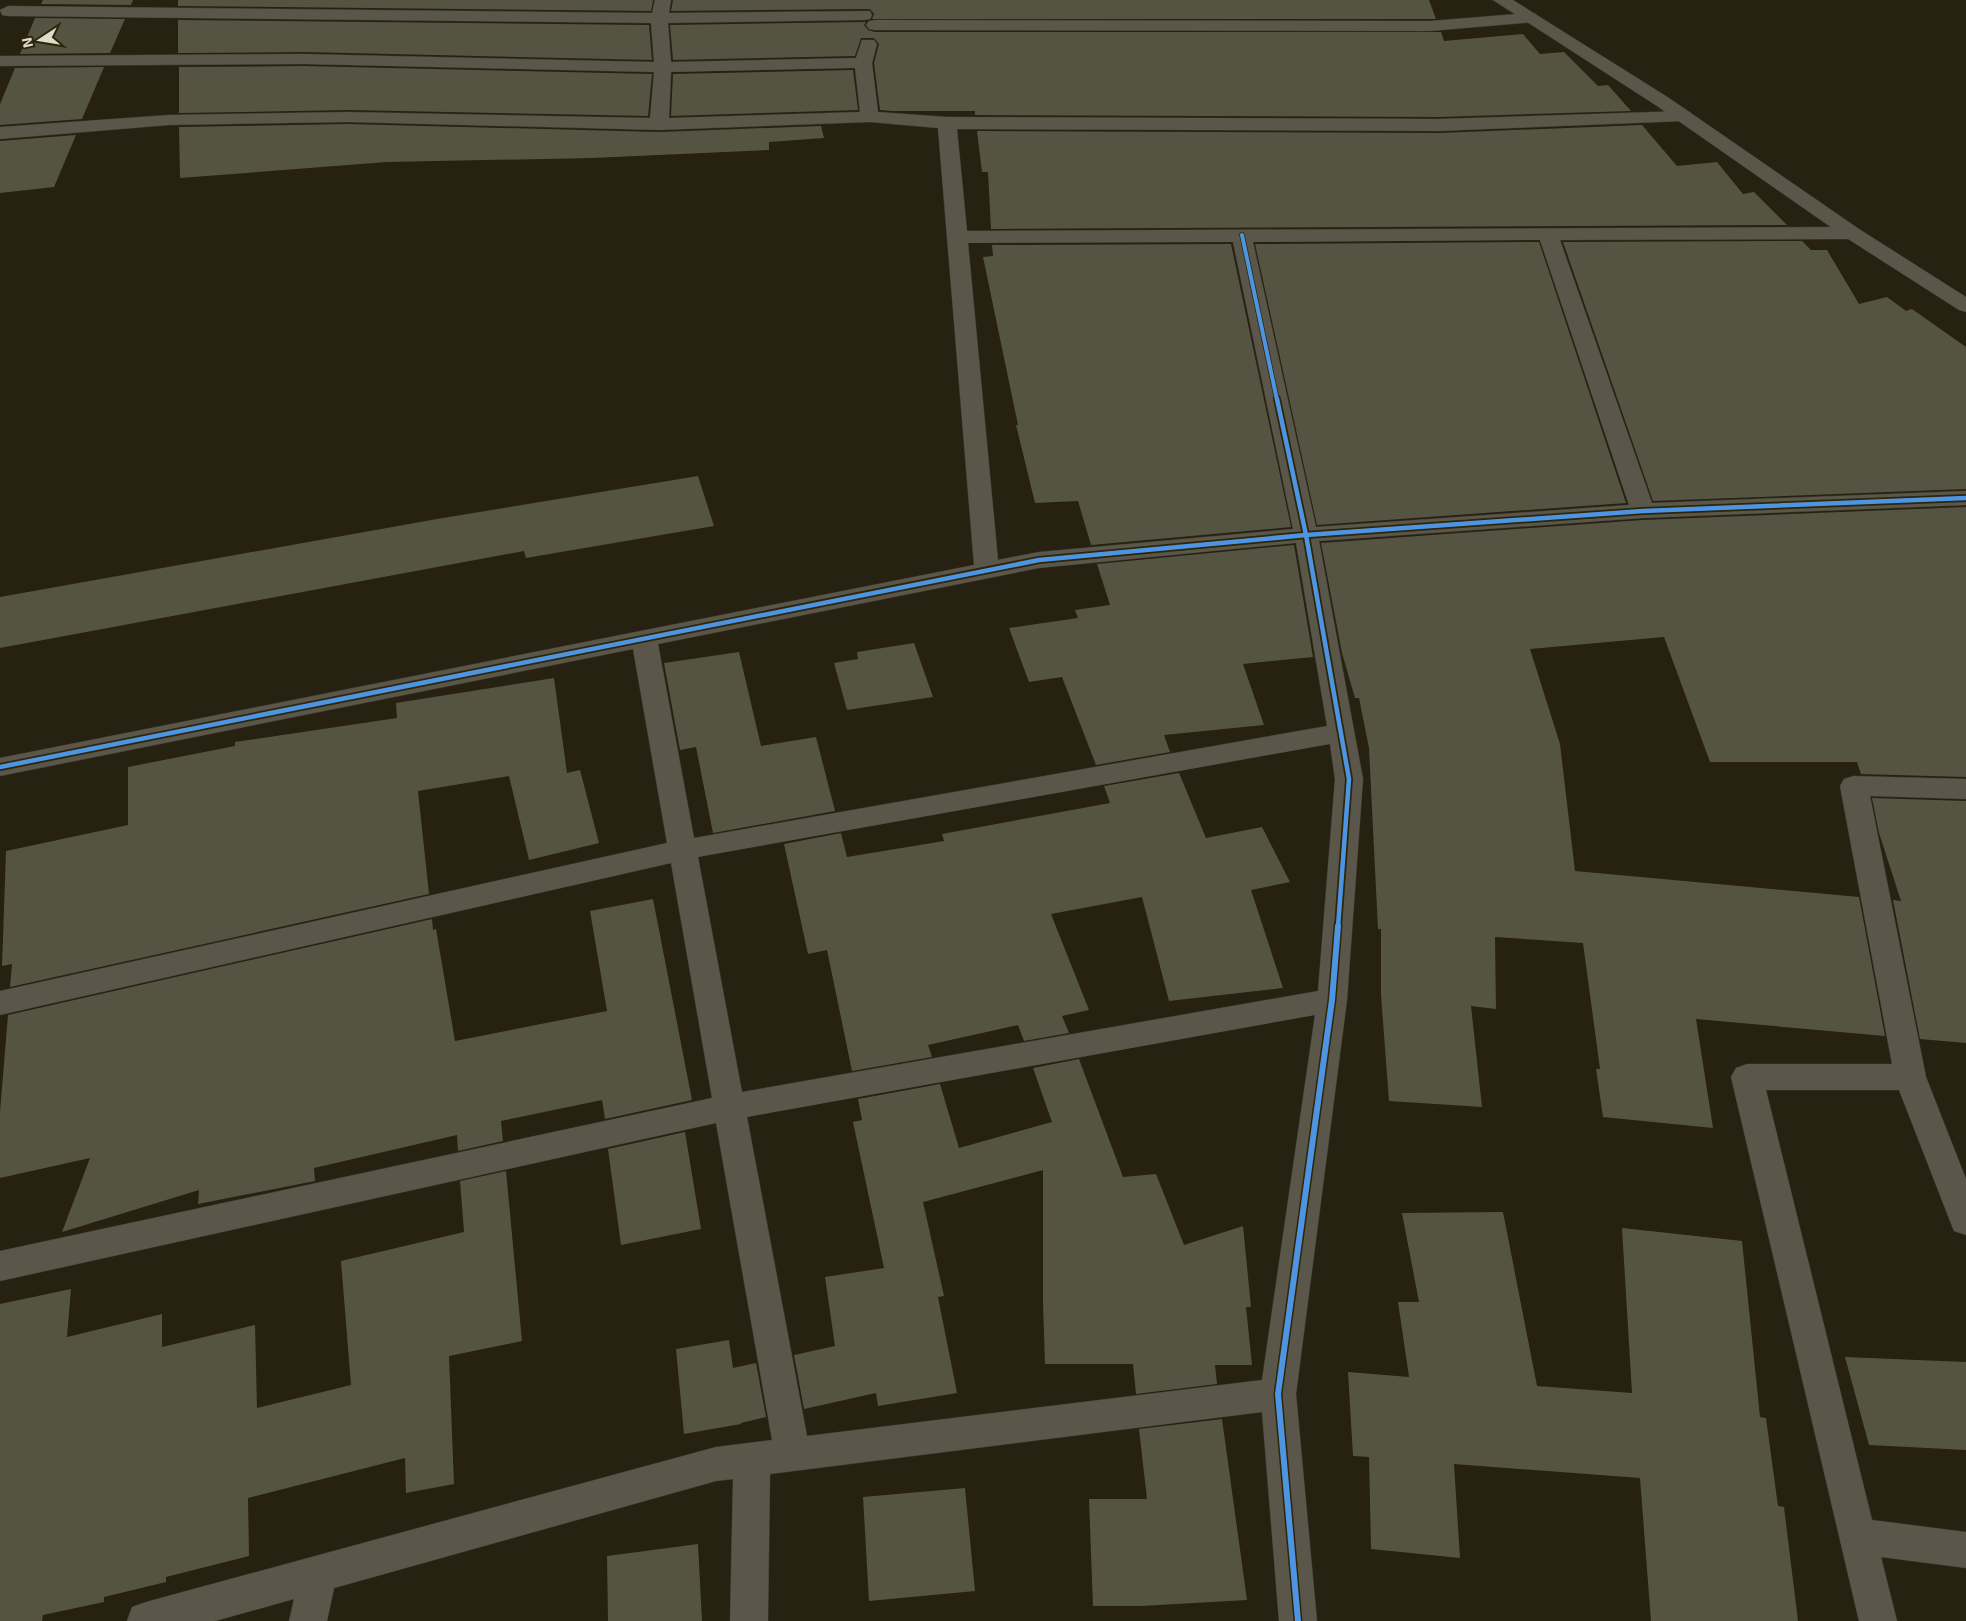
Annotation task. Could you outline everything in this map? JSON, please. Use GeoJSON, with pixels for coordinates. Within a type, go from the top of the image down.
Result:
{"type":"FeatureCollection","features":[{"type":"Feature","properties":{"kind":"street"},"geometry":{"type":"LineString","coordinates":[[1501,0],[1684,116],[1852,234],[1966,306]]}},
{"type":"Feature","properties":{"kind":"street"},"geometry":{"type":"LineString","coordinates":[[8,12],[340,7],[661,9],[1430,26],[1530,18]]}},
{"type":"Feature","properties":{"kind":"street"},"geometry":{"type":"LineString","coordinates":[[659,124],[663,67],[661,9]]}},
{"type":"Feature","properties":{"kind":"street"},"geometry":{"type":"LineString","coordinates":[[869,13],[863,62],[870,117]]}},
{"type":"Feature","properties":{"kind":"street"},"geometry":{"type":"LineString","coordinates":[[0,61],[304,59],[663,67],[863,62]]}},
{"type":"Feature","properties":{"kind":"street"},"geometry":{"type":"LineString","coordinates":[[0,133],[169,120],[348,116],[659,124],[870,117],[946,123],[1439,125],[1684,116]]}},
{"type":"Feature","properties":{"kind":"street"},"geometry":{"type":"LineString","coordinates":[[946,123],[958,237],[987,571]]}},
{"type":"Feature","properties":{"kind":"street"},"geometry":{"type":"LineString","coordinates":[[1548,234],[1643,511]]}},
{"type":"Feature","properties":{"kind":"street"},"geometry":{"type":"LineString","coordinates":[[958,237],[1852,234]]}},
{"type":"Feature","properties":{"kind":"street"},"geometry":{"type":"LineString","coordinates":[[1242,235],[1306,535],[1349,780],[1332,1000],[1278,1394],[1298,1621]]}},
{"type":"Feature","properties":{"kind":"street"},"geometry":{"type":"LineString","coordinates":[[0,767],[1039,560],[1306,535],[1643,511],[1966,498]]}},
{"type":"Feature","properties":{"kind":"street"},"geometry":{"type":"LineString","coordinates":[[644,639],[792,1454]]}},
{"type":"Feature","properties":{"kind":"street"},"geometry":{"type":"LineString","coordinates":[[0,1003],[682,850],[1340,732]]}},
{"type":"Feature","properties":{"kind":"street"},"geometry":{"type":"LineString","coordinates":[[1966,789],[1854,786],[1910,1077],[1966,1221]]}},
{"type":"Feature","properties":{"kind":"street"},"geometry":{"type":"LineString","coordinates":[[0,1266],[729,1107],[1332,1000]]}},
{"type":"Feature","properties":{"kind":"street"},"geometry":{"type":"LineString","coordinates":[[1878,1621],[1747,1077],[1910,1077]]}},
{"type":"Feature","properties":{"kind":"street"},"geometry":{"type":"LineString","coordinates":[[146,1621],[716,1464],[1278,1394]]}},
{"type":"Feature","properties":{"kind":"street"},"geometry":{"type":"LineString","coordinates":[[749,1621],[752,1459]]}},
{"type":"Feature","properties":{"kind":"street"},"geometry":{"type":"LineString","coordinates":[[1856,1536],[1966,1550]]}},
{"type":"Feature","properties":{"kind":"street"},"geometry":{"type":"LineString","coordinates":[[308,1621],[318,1573]]}},
{"type":"Feature","properties":{"kind":"building"},"geometry":{"type":"Polygon","coordinates":[[[43,0],[133,0],[131,5],[41,4],[43,0]]]}},
{"type":"Feature","properties":{"kind":"building"},"geometry":{"type":"Polygon","coordinates":[[[178,0],[653,0],[651,11],[178,6],[178,0]]]}},
{"type":"Feature","properties":{"kind":"building"},"geometry":{"type":"Polygon","coordinates":[[[673,0],[1429,0],[1436,19],[872,19],[874,14],[870,9],[671,11],[673,0]]]}},
{"type":"Feature","properties":{"kind":"building"},"geometry":{"type":"Polygon","coordinates":[[[35,18],[125,19],[110,53],[20,54],[35,18]]]}},
{"type":"Feature","properties":{"kind":"building"},"geometry":{"type":"Polygon","coordinates":[[[178,20],[649,25],[652,60],[304,52],[178,53],[178,20]]]}},
{"type":"Feature","properties":{"kind":"building"},"geometry":{"type":"Polygon","coordinates":[[[866,22],[864,25],[868,30],[875,32],[1441,32],[1444,41],[1523,34],[1540,54],[1564,52],[1598,86],[1608,85],[1631,111],[1439,117],[975,115],[975,111],[893,111],[880,110],[874,63],[879,44],[874,38],[861,38],[855,56],[673,60],[670,25],[866,22]]]}},
{"type":"Feature","properties":{"kind":"building"},"geometry":{"type":"Polygon","coordinates":[[[304,66],[652,74],[648,116],[348,110],[179,113],[179,67],[304,66]]]}},
{"type":"Feature","properties":{"kind":"building"},"geometry":{"type":"Polygon","coordinates":[[[104,67],[82,119],[0,125],[0,104],[15,68],[104,67]]]}},
{"type":"Feature","properties":{"kind":"building"},"geometry":{"type":"Polygon","coordinates":[[[853,70],[858,110],[671,116],[673,74],[853,70]]]}},
{"type":"Feature","properties":{"kind":"building"},"geometry":{"type":"Polygon","coordinates":[[[348,124],[659,132],[821,126],[824,138],[769,142],[769,150],[592,158],[387,162],[180,178],[179,127],[348,124]]]}},
{"type":"Feature","properties":{"kind":"building"},"geometry":{"type":"Polygon","coordinates":[[[1642,125],[1677,166],[1717,162],[1743,194],[1754,192],[1787,225],[991,229],[988,172],[982,172],[977,131],[1439,133],[1642,125]]]}},
{"type":"Feature","properties":{"kind":"building"},"geometry":{"type":"Polygon","coordinates":[[[76,135],[54,187],[0,193],[0,141],[76,135]]]}},
{"type":"Feature","properties":{"kind":"building"},"geometry":{"type":"Polygon","coordinates":[[[1802,241],[1811,250],[1827,250],[1859,304],[1887,297],[1906,311],[1912,309],[1966,347],[1966,489],[1653,501],[1563,242],[1802,241]]]}},
{"type":"Feature","properties":{"kind":"building"},"geometry":{"type":"Polygon","coordinates":[[[1539,242],[1626,503],[1317,525],[1255,244],[1539,242]]]}},
{"type":"Feature","properties":{"kind":"building"},"geometry":{"type":"Polygon","coordinates":[[[1231,244],[1291,527],[1091,545],[1078,501],[1035,503],[1016,425],[1018,425],[983,257],[993,256],[992,245],[1231,244]]]}},
{"type":"Feature","properties":{"kind":"building"},"geometry":{"type":"Polygon","coordinates":[[[698,476],[714,526],[526,558],[524,551],[0,648],[0,597],[437,519],[698,476]]]}},
{"type":"Feature","properties":{"kind":"building"},"geometry":{"type":"Polygon","coordinates":[[[1966,507],[1966,777],[1861,774],[1857,762],[1710,762],[1664,637],[1530,649],[1560,744],[1575,871],[1859,897],[1885,1036],[1696,1019],[1713,1128],[1603,1117],[1596,1069],[1600,1069],[1583,943],[1495,937],[1496,1009],[1471,1006],[1482,1107],[1389,1101],[1381,995],[1381,929],[1378,929],[1369,748],[1359,698],[1355,698],[1342,653],[1321,543],[1643,520],[1966,507]]]}},
{"type":"Feature","properties":{"kind":"building"},"geometry":{"type":"Polygon","coordinates":[[[1294,545],[1313,657],[1243,664],[1264,725],[1164,735],[1170,752],[1096,765],[1062,677],[1029,682],[1009,628],[1078,618],[1075,610],[1110,605],[1097,564],[1294,545]]]}},
{"type":"Feature","properties":{"kind":"building"},"geometry":{"type":"Polygon","coordinates":[[[914,643],[933,697],[847,710],[834,663],[858,659],[857,652],[914,643]]]}},
{"type":"Feature","properties":{"kind":"building"},"geometry":{"type":"Polygon","coordinates":[[[739,652],[761,746],[816,737],[835,811],[713,833],[696,747],[680,750],[664,663],[739,652]]]}},
{"type":"Feature","properties":{"kind":"building"},"geometry":{"type":"Polygon","coordinates":[[[554,678],[567,773],[580,770],[599,843],[529,860],[509,776],[418,791],[429,894],[10,987],[12,964],[2,966],[6,851],[128,825],[128,767],[235,746],[235,742],[397,718],[396,703],[554,678]]]}},
{"type":"Feature","properties":{"kind":"building"},"geometry":{"type":"Polygon","coordinates":[[[1179,773],[1206,838],[1262,827],[1290,882],[1251,890],[1283,988],[1169,1001],[1142,897],[1051,914],[1089,1010],[1062,1016],[1069,1033],[1024,1041],[1018,1025],[928,1045],[932,1057],[852,1071],[827,950],[808,954],[784,844],[841,833],[847,857],[944,841],[942,834],[1110,803],[1104,786],[1179,773]]]}},
{"type":"Feature","properties":{"kind":"building"},"geometry":{"type":"Polygon","coordinates":[[[1872,798],[1966,801],[1966,1043],[1920,1039],[1893,900],[1901,901],[1879,833],[1872,798]]]}},
{"type":"Feature","properties":{"kind":"building"},"geometry":{"type":"Polygon","coordinates":[[[653,899],[692,1100],[605,1119],[602,1100],[501,1121],[503,1141],[458,1151],[457,1135],[314,1168],[315,1181],[198,1204],[199,1190],[62,1232],[90,1158],[0,1178],[0,1112],[8,1015],[432,919],[433,930],[436,929],[455,1041],[607,1011],[590,911],[653,899]]]}},
{"type":"Feature","properties":{"kind":"building"},"geometry":{"type":"Polygon","coordinates":[[[1079,1059],[1123,1177],[1156,1174],[1184,1245],[1243,1226],[1251,1307],[1246,1307],[1252,1365],[1215,1365],[1217,1384],[1136,1394],[1133,1364],[1045,1364],[1043,1170],[923,1202],[944,1296],[938,1297],[957,1393],[878,1406],[876,1393],[804,1409],[794,1355],[835,1346],[825,1277],[884,1268],[853,1122],[862,1120],[858,1099],[940,1084],[959,1148],[1052,1122],[1033,1068],[1079,1059]]]}},
{"type":"Feature","properties":{"kind":"building"},"geometry":{"type":"Polygon","coordinates":[[[685,1132],[701,1229],[621,1245],[608,1149],[685,1132]]]}},
{"type":"Feature","properties":{"kind":"building"},"geometry":{"type":"Polygon","coordinates":[[[506,1171],[522,1341],[449,1356],[454,1484],[406,1493],[405,1458],[248,1498],[249,1556],[166,1577],[166,1582],[104,1597],[104,1602],[43,1615],[42,1621],[0,1621],[0,1304],[71,1289],[67,1337],[162,1314],[162,1347],[255,1325],[257,1408],[351,1385],[341,1261],[464,1232],[460,1181],[506,1171]]]}},
{"type":"Feature","properties":{"kind":"building"},"geometry":{"type":"Polygon","coordinates":[[[1503,1212],[1537,1386],[1632,1393],[1622,1228],[1742,1241],[1760,1417],[1766,1418],[1778,1506],[1784,1507],[1798,1621],[1651,1621],[1640,1478],[1454,1464],[1460,1558],[1371,1549],[1369,1457],[1353,1456],[1348,1372],[1409,1377],[1398,1302],[1419,1302],[1402,1213],[1503,1212]]]}},
{"type":"Feature","properties":{"kind":"building"},"geometry":{"type":"Polygon","coordinates":[[[729,1340],[733,1368],[756,1363],[766,1417],[741,1424],[684,1434],[676,1349],[729,1340]]]}},
{"type":"Feature","properties":{"kind":"building"},"geometry":{"type":"Polygon","coordinates":[[[1845,1357],[1966,1362],[1966,1450],[1869,1445],[1845,1357]]]}},
{"type":"Feature","properties":{"kind":"building"},"geometry":{"type":"Polygon","coordinates":[[[1222,1419],[1247,1600],[1141,1606],[1093,1606],[1089,1499],[1147,1499],[1139,1429],[1222,1419]]]}},
{"type":"Feature","properties":{"kind":"building"},"geometry":{"type":"Polygon","coordinates":[[[965,1488],[975,1591],[869,1601],[863,1497],[965,1488]]]}},
{"type":"Feature","properties":{"kind":"building"},"geometry":{"type":"Polygon","coordinates":[[[698,1544],[702,1621],[608,1621],[607,1556],[698,1544]]]}},
{"type":"Feature","properties":{"kind":"cycle path"},"geometry":{"type":"LineString","coordinates":[[1242,235],[1306,535],[1349,779],[1332,1000],[1278,1394],[1298,1621]]}},
{"type":"Feature","properties":{"kind":"cycle path"},"geometry":{"type":"LineString","coordinates":[[0,767],[1039,560],[1306,535],[1643,511],[1966,498]]}}]}
